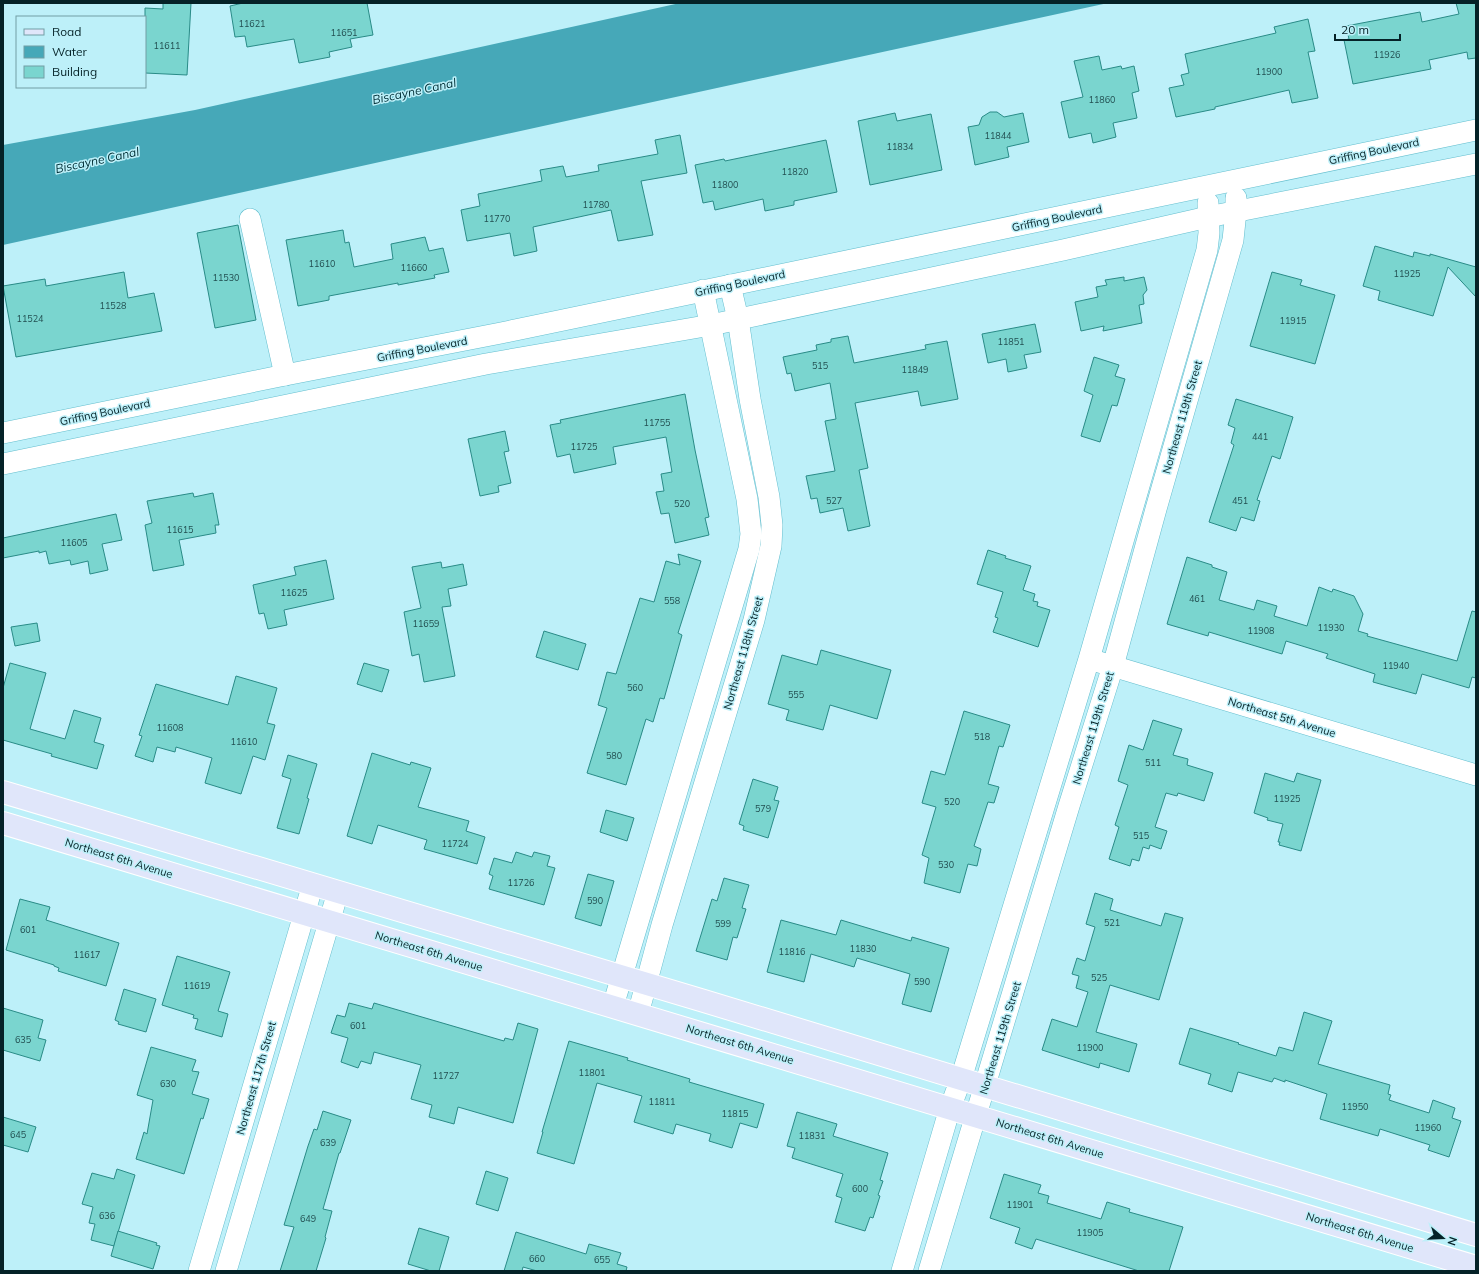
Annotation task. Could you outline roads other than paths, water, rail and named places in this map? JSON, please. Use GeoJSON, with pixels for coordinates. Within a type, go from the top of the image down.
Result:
{"type":"FeatureCollection","features":[{"type":"Feature","properties":{"kind":"main road"},"geometry":{"type":"LineString","coordinates":[[3,794],[313,884],[1476,1235]]}},
{"type":"Feature","properties":{"kind":"main road","name":"Northeast 6th Avenue"},"geometry":{"type":"LineString","coordinates":[[3,823],[1476,1267]]}},
{"type":"Feature","properties":{"kind":"street","name":"Griffing Boulevard"},"geometry":{"type":"LineString","coordinates":[[3,433],[285,375],[501,333],[1476,130]]}},
{"type":"Feature","properties":{"kind":"street"},"geometry":{"type":"LineString","coordinates":[[3,464],[486,364],[711,325],[1064,250],[1236,211],[1476,164]]}},
{"type":"Feature","properties":{"kind":"street","name":"Northeast 119th Street"},"geometry":{"type":"LineString","coordinates":[[929,1271],[977,1116],[1069,806],[1113,666],[1233,240],[1236,211],[1235,181]]}},
{"type":"Feature","properties":{"kind":"street","name":"Northeast 119th Street"},"geometry":{"type":"LineString","coordinates":[[902,1271],[950,1108],[961,1079],[1089,658],[1207,250],[1209,233],[1208,187]]}},
{"type":"Feature","properties":{"kind":"street"},"geometry":{"type":"LineString","coordinates":[[250,218],[285,375]]}},
{"type":"Feature","properties":{"kind":"street","name":"Northeast 118th Street"},"geometry":{"type":"LineString","coordinates":[[638,1014],[662,925],[754,620],[771,546],[772,525],[769,497],[750,399],[738,319],[730,285]]}},
{"type":"Feature","properties":{"kind":"street"},"geometry":{"type":"LineString","coordinates":[[613,1006],[749,549],[750,534],[747,499],[703,290]]}},
{"type":"Feature","properties":{"kind":"street","name":"Northeast 5th Avenue"},"geometry":{"type":"LineString","coordinates":[[1089,658],[1476,775]]}},
{"type":"Feature","properties":{"kind":"street","name":"Northeast 117th Street"},"geometry":{"type":"LineString","coordinates":[[199,1271],[313,884]]}},
{"type":"Feature","properties":{"kind":"street"},"geometry":{"type":"LineString","coordinates":[[226,1271],[338,892]]}},
{"type":"Feature","properties":{"kind":"water","name":"Biscayne Canal"},"geometry":{"type":"Polygon","coordinates":[[[680,3],[1108,3],[3,245],[3,145],[195,110],[680,3]]]}}]}
